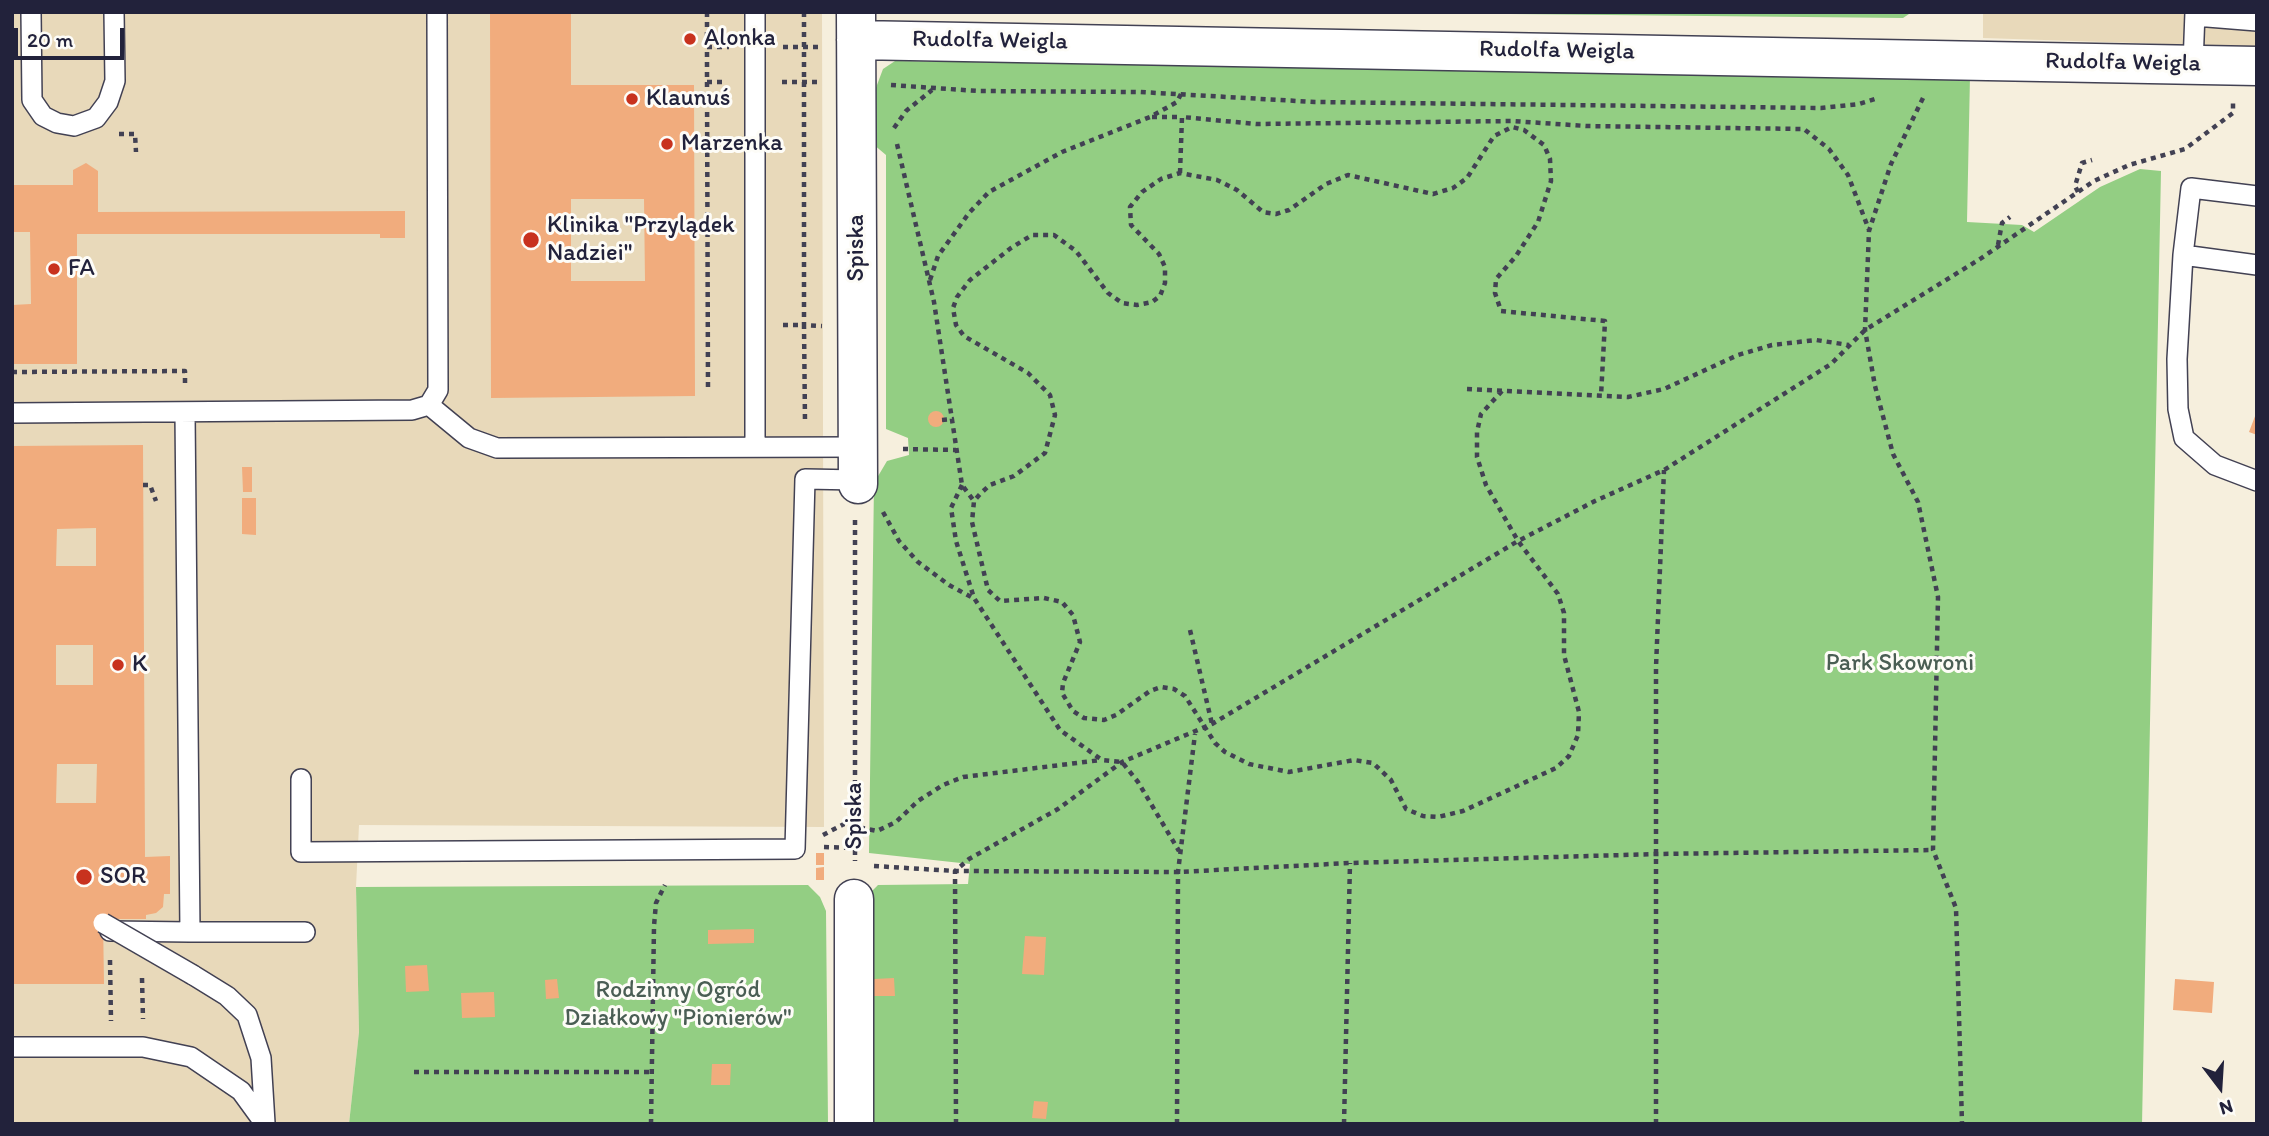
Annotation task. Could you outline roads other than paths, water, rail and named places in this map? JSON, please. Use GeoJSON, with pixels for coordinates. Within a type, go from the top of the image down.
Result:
{"type":"FeatureCollection","features":[{"type":"Feature","properties":{"kind":"street","name":"Rudolfa Weigla"},"geometry":{"type":"LineString","coordinates":[[846,33],[2193,65],[2249,81]]}},
{"type":"Feature","properties":{"kind":"street","name":"Spiska"},"geometry":{"type":"LineString","coordinates":[[846,33],[861,486]]}},
{"type":"Feature","properties":{"kind":"street"},"geometry":{"type":"LineString","coordinates":[[854,1124],[855,883]]}},
{"type":"Feature","properties":{"kind":"lane"},"geometry":{"type":"LineString","coordinates":[[31,12],[32,100],[43,116],[57,123],[74,126],[96,118],[112,91],[115,81],[114,12]]}},
{"type":"Feature","properties":{"kind":"lane"},"geometry":{"type":"LineString","coordinates":[[12,413],[185,414],[412,410],[429,405],[438,390],[437,12]]}},
{"type":"Feature","properties":{"kind":"lane"},"geometry":{"type":"LineString","coordinates":[[755,12],[755,446]]}},
{"type":"Feature","properties":{"kind":"lane"},"geometry":{"type":"LineString","coordinates":[[2193,65],[2195,14],[2257,21]]}},
{"type":"Feature","properties":{"kind":"lane"},"geometry":{"type":"LineString","coordinates":[[2257,197],[2191,188],[2183,255],[2177,359],[2178,409],[2184,438],[2216,466],[2257,481]]}},
{"type":"Feature","properties":{"kind":"lane"},"geometry":{"type":"LineString","coordinates":[[2183,255],[2257,265]]}},
{"type":"Feature","properties":{"kind":"lane"},"geometry":{"type":"LineString","coordinates":[[429,405],[469,438],[497,447],[806,447],[861,486]]}},
{"type":"Feature","properties":{"kind":"lane"},"geometry":{"type":"LineString","coordinates":[[185,414],[190,932]]}},
{"type":"Feature","properties":{"kind":"lane"},"geometry":{"type":"LineString","coordinates":[[301,779],[301,852],[795,849],[805,480],[861,486]]}},
{"type":"Feature","properties":{"kind":"lane"},"geometry":{"type":"LineString","coordinates":[[265,1124],[261,1058],[247,1015],[227,996],[142,943],[103,927],[190,932],[305,932]]}},
{"type":"Feature","properties":{"kind":"lane"},"geometry":{"type":"LineString","coordinates":[[12,1047],[143,1047],[191,1058],[241,1091],[265,1124]]}},
{"type":"Feature","properties":{"kind":"place","name":"Alonka"},"geometry":{"type":"Point","coordinates":[690,39]}},
{"type":"Feature","properties":{"kind":"place","name":"Klaunuś"},"geometry":{"type":"Point","coordinates":[632,99]}},
{"type":"Feature","properties":{"kind":"place","name":"Marzenka"},"geometry":{"type":"Point","coordinates":[667,144]}},
{"type":"Feature","properties":{"kind":"place","name":"Klinika \"Przylądek Nadziei\""},"geometry":{"type":"Point","coordinates":[531,240]}},
{"type":"Feature","properties":{"kind":"place","name":"FA"},"geometry":{"type":"Point","coordinates":[54,269]}},
{"type":"Feature","properties":{"kind":"place","name":"K"},"geometry":{"type":"Point","coordinates":[118,665]}},
{"type":"Feature","properties":{"kind":"place","name":"SOR"},"geometry":{"type":"Point","coordinates":[84,877]}},
{"type":"Feature","properties":{"kind":"park label","name":"Park Skowroni"},"geometry":{"type":"Point","coordinates":[1900,664]}},
{"type":"Feature","properties":{"kind":"park label","name":"Rodzinny Ogród Działkowy \"Pionierów\""},"geometry":{"type":"Point","coordinates":[678,1005]}}]}
